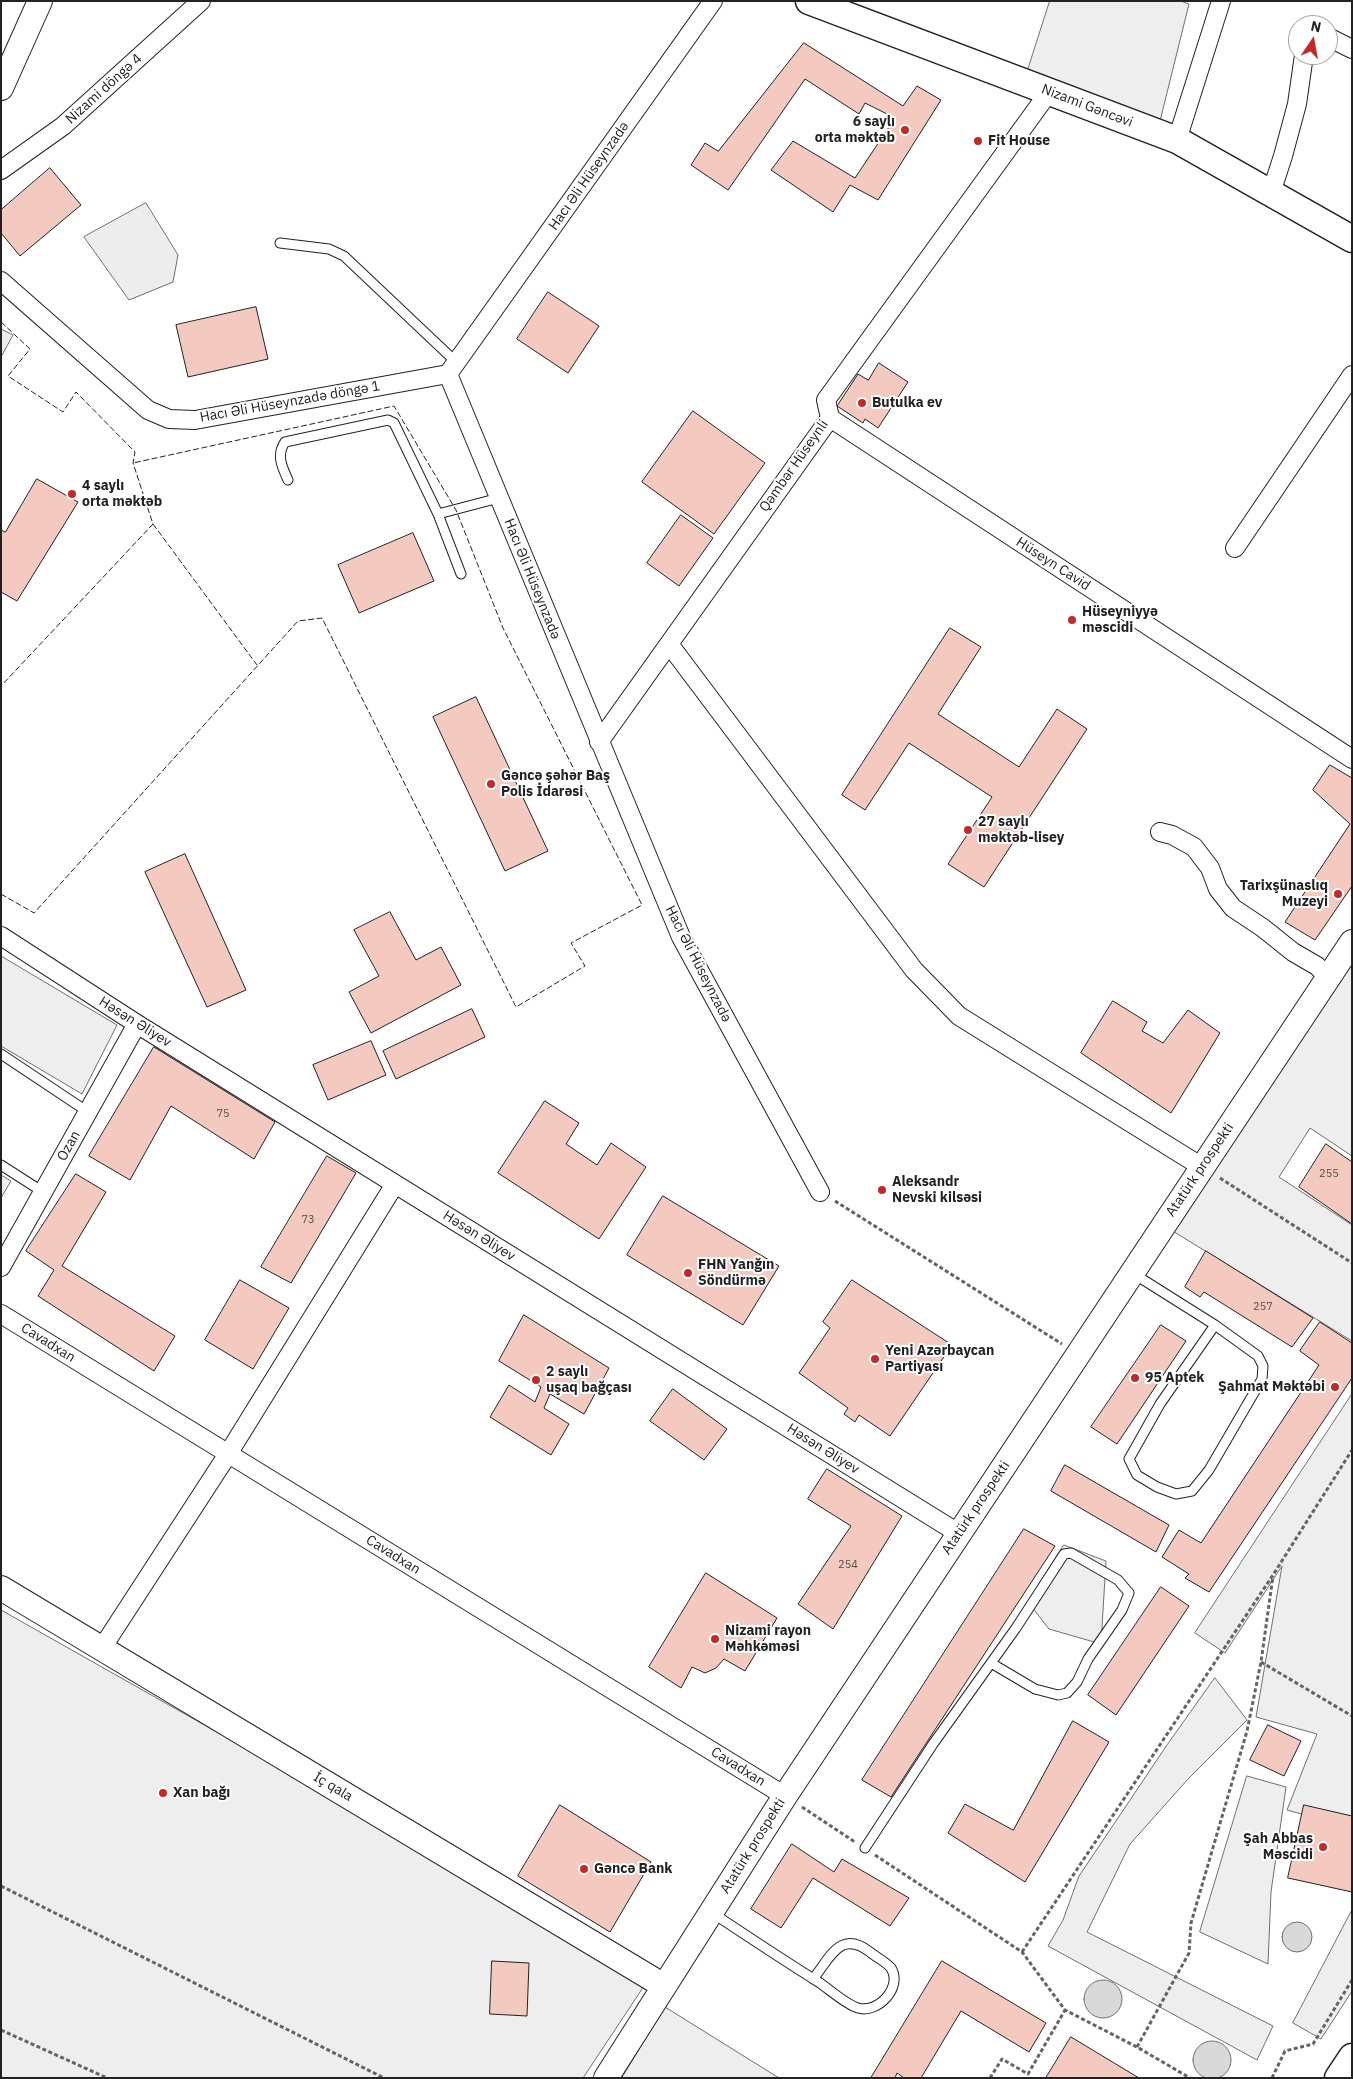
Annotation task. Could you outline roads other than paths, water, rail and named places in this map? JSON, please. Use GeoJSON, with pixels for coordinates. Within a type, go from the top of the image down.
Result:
{"type":"FeatureCollection","features":[{"type":"Feature","properties":{"kind":"main road"},"geometry":{"type":"LineString","coordinates":[[1,88],[40,1]]}},
{"type":"Feature","properties":{"kind":"main road","name":"Nizami Gəncəvi"},"geometry":{"type":"LineString","coordinates":[[809,1],[1177,140],[1352,239]]}},
{"type":"Feature","properties":{"kind":"main road","name":"Atatürk prospekti"},"geometry":{"type":"LineString","coordinates":[[606,2078],[785,1796],[1352,942]]}},
{"type":"Feature","properties":{"kind":"main road","name":"İç qala"},"geometry":{"type":"LineString","coordinates":[[1,1588],[664,1986]]}},
{"type":"Feature","properties":{"kind":"main road"},"geometry":{"type":"LineString","coordinates":[[1338,2078],[1352,2057]]}},
{"type":"Feature","properties":{"kind":"street","name":"Nizami döngə 4"},"geometry":{"type":"LineString","coordinates":[[1,170],[63,126],[201,1]]}},
{"type":"Feature","properties":{"kind":"street","name":"Hacı Əli Hüseynzadə"},"geometry":{"type":"LineString","coordinates":[[713,1],[452,368],[498,498],[680,937],[820,1192]]}},
{"type":"Feature","properties":{"kind":"street"},"geometry":{"type":"LineString","coordinates":[[1177,140],[1221,1]]}},
{"type":"Feature","properties":{"kind":"street"},"geometry":{"type":"LineString","coordinates":[[1338,42],[1352,49]]}},
{"type":"Feature","properties":{"kind":"street"},"geometry":{"type":"LineString","coordinates":[[1271,193],[1297,104],[1303,65]]}},
{"type":"Feature","properties":{"kind":"street","name":"Qəmbər Hüseynli"},"geometry":{"type":"LineString","coordinates":[[599,742],[830,418],[826,400],[1050,92]]}},
{"type":"Feature","properties":{"kind":"street","name":"Hacı Əli Hüseynzadə döngə 1"},"geometry":{"type":"LineString","coordinates":[[1,281],[148,410],[169,419],[195,420],[452,368]]}},
{"type":"Feature","properties":{"kind":"street"},"geometry":{"type":"LineString","coordinates":[[1235,548],[1352,375]]}},
{"type":"Feature","properties":{"kind":"street","name":"Hüseyn Cavid"},"geometry":{"type":"LineString","coordinates":[[830,418],[1352,759]]}},
{"type":"Feature","properties":{"kind":"street"},"geometry":{"type":"LineString","coordinates":[[669,644],[914,970],[959,1016],[1202,1167]]}},
{"type":"Feature","properties":{"kind":"street"},"geometry":{"type":"LineString","coordinates":[[1160,832],[1172,835],[1194,847],[1210,868],[1218,889],[1233,908],[1263,928],[1293,952],[1317,966],[1328,977]]}},
{"type":"Feature","properties":{"kind":"street","name":"Həsən Əliyev"},"geometry":{"type":"LineString","coordinates":[[1,936],[137,1024],[958,1533]]}},
{"type":"Feature","properties":{"kind":"street","name":"Ozan"},"geometry":{"type":"LineString","coordinates":[[1,1267],[137,1024]]}},
{"type":"Feature","properties":{"kind":"street"},"geometry":{"type":"LineString","coordinates":[[102,1648],[228,1454],[395,1184]]}},
{"type":"Feature","properties":{"kind":"street","name":"Cavadxan"},"geometry":{"type":"LineString","coordinates":[[1,1314],[785,1796]]}},
{"type":"Feature","properties":{"kind":"lane"},"geometry":{"type":"LineString","coordinates":[[280,243],[329,249],[344,256],[452,368]]}},
{"type":"Feature","properties":{"kind":"lane"},"geometry":{"type":"LineString","coordinates":[[288,480],[280,462],[280,448],[284,442],[388,420],[394,423],[438,514],[461,574]]}},
{"type":"Feature","properties":{"kind":"lane"},"geometry":{"type":"LineString","coordinates":[[438,514],[498,498]]}},
{"type":"Feature","properties":{"kind":"lane"},"geometry":{"type":"LineString","coordinates":[[1,1054],[88,1112]]}},
{"type":"Feature","properties":{"kind":"lane"},"geometry":{"type":"LineString","coordinates":[[1,1165],[43,1192]]}},
{"type":"Feature","properties":{"kind":"lane"},"geometry":{"type":"LineString","coordinates":[[1132,1273],[1215,1325],[1258,1356],[1263,1366],[1262,1379],[1209,1470],[1192,1491],[1176,1494],[1157,1487],[1137,1475],[1129,1459],[1160,1404],[1215,1325]]}},
{"type":"Feature","properties":{"kind":"lane"},"geometry":{"type":"LineString","coordinates":[[865,1848],[933,1744],[991,1664],[1064,1554],[1070,1553],[1118,1580],[1129,1593],[1122,1610],[1088,1659],[1077,1682],[1067,1693],[1058,1695],[1035,1689],[991,1664]]}},
{"type":"Feature","properties":{"kind":"lane"},"geometry":{"type":"LineString","coordinates":[[711,1912],[813,1979],[858,2008],[872,2009],[881,2005],[892,1989],[894,1978],[890,1968],[859,1944],[848,1942],[839,1946],[813,1979]]}},
{"type":"Feature","properties":{"kind":"place","name":"6 saylı orta məktəb"},"geometry":{"type":"Point","coordinates":[905,130]}},
{"type":"Feature","properties":{"kind":"place","name":"Fit House"},"geometry":{"type":"Point","coordinates":[978,141]}},
{"type":"Feature","properties":{"kind":"place","name":"Butulka ev"},"geometry":{"type":"Point","coordinates":[862,403]}},
{"type":"Feature","properties":{"kind":"place","name":"4 saylı orta məktəb"},"geometry":{"type":"Point","coordinates":[72,494]}},
{"type":"Feature","properties":{"kind":"place","name":"Hüseyniyyə məscidi"},"geometry":{"type":"Point","coordinates":[1072,620]}},
{"type":"Feature","properties":{"kind":"place","name":"Gəncə şəhər Baş Polis İdarəsi"},"geometry":{"type":"Point","coordinates":[491,784]}},
{"type":"Feature","properties":{"kind":"place","name":"27 saylı məktəb-lisey"},"geometry":{"type":"Point","coordinates":[968,830]}},
{"type":"Feature","properties":{"kind":"place","name":"Tarixşünaslıq Muzeyi"},"geometry":{"type":"Point","coordinates":[1338,894]}},
{"type":"Feature","properties":{"kind":"place","name":"Aleksandr Nevski kilsəsi"},"geometry":{"type":"Point","coordinates":[882,1190]}},
{"type":"Feature","properties":{"kind":"place","name":"FHN Yanğın Söndürmə"},"geometry":{"type":"Point","coordinates":[688,1273]}},
{"type":"Feature","properties":{"kind":"place","name":"Yeni Azərbaycan Partiyası"},"geometry":{"type":"Point","coordinates":[875,1359]}},
{"type":"Feature","properties":{"kind":"place","name":"95 Aptek"},"geometry":{"type":"Point","coordinates":[1135,1378]}},
{"type":"Feature","properties":{"kind":"place","name":"2 saylı uşaq bağçası"},"geometry":{"type":"Point","coordinates":[536,1380]}},
{"type":"Feature","properties":{"kind":"place","name":"Şahmat Məktəbi"},"geometry":{"type":"Point","coordinates":[1335,1387]}},
{"type":"Feature","properties":{"kind":"place","name":"Nizami rayon Məhkəməsi"},"geometry":{"type":"Point","coordinates":[715,1639]}},
{"type":"Feature","properties":{"kind":"place","name":"Xan bağı"},"geometry":{"type":"Point","coordinates":[163,1793]}},
{"type":"Feature","properties":{"kind":"place","name":"Şah Abbas Məscidi"},"geometry":{"type":"Point","coordinates":[1323,1847]}},
{"type":"Feature","properties":{"kind":"place","name":"Gəncə Bank"},"geometry":{"type":"Point","coordinates":[584,1869]}}]}
